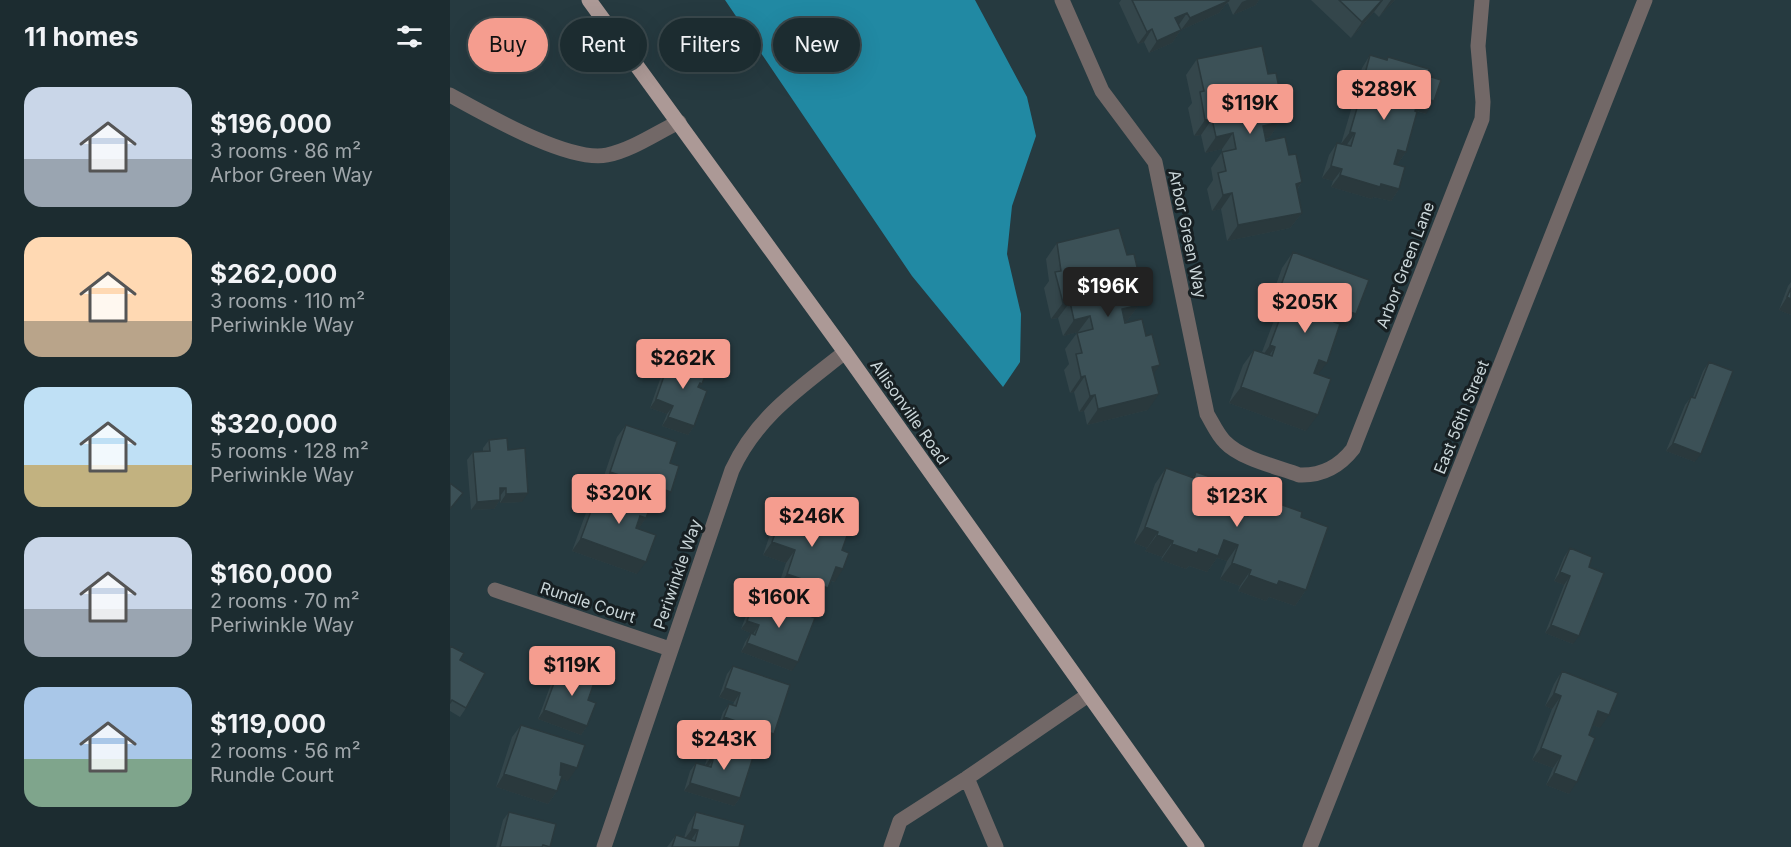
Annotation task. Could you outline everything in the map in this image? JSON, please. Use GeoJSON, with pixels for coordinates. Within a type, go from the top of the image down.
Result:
{"type":"FeatureCollection","features":[{"type":"Feature","properties":{"kind":"main road","name":"Allisonville Road"},"geometry":{"type":"LineString","coordinates":[[589,0],[845,352],[1197,847]]}},
{"type":"Feature","properties":{"kind":"street","name":"Arbor Green Way"},"geometry":{"type":"LineString","coordinates":[[1062,0],[1102,91],[1155,162],[1207,414],[1227,445],[1271,465]]}},
{"type":"Feature","properties":{"kind":"street","name":"Arbor Green Lane"},"geometry":{"type":"LineString","coordinates":[[1271,465],[1299,475],[1325,473],[1341,463],[1353,449],[1482,119],[1483,102],[1478,46],[1482,0]]}},
{"type":"Feature","properties":{"kind":"street","name":"East 56th Street"},"geometry":{"type":"LineString","coordinates":[[1310,847],[1645,0]]}},
{"type":"Feature","properties":{"kind":"street"},"geometry":{"type":"LineString","coordinates":[[450,95],[521,132],[585,156],[605,156],[619,152],[679,122]]}},
{"type":"Feature","properties":{"kind":"street","name":"Periwinkle Way"},"geometry":{"type":"LineString","coordinates":[[604,847],[732,470],[746,443],[758,427],[787,398],[845,352]]}},
{"type":"Feature","properties":{"kind":"street","name":"Rundle Court"},"geometry":{"type":"LineString","coordinates":[[495,590],[670,649]]}},
{"type":"Feature","properties":{"kind":"street"},"geometry":{"type":"LineString","coordinates":[[891,847],[900,821],[1088,695]]}},
{"type":"Feature","properties":{"kind":"street"},"geometry":{"type":"LineString","coordinates":[[967,778],[996,847]]}},
{"type":"Feature","properties":{"kind":"water"},"geometry":{"type":"Polygon","coordinates":[[[725,0],[975,0],[1027,97],[1036,136],[1012,206],[1007,254],[1021,314],[1020,362],[1003,387],[912,276],[774,72],[860,72],[860,18],[773,18],[773,71],[761,53],[761,18],[737,18],[725,0]]]}},
{"type":"Feature","properties":{"kind":"building"},"geometry":{"type":"Polygon","coordinates":[[[1132,0],[1228,1],[1190,18],[1187,13],[1175,18],[1181,30],[1157,41],[1152,29],[1147,32],[1132,0]]]}},
{"type":"Feature","properties":{"kind":"building"},"geometry":{"type":"Polygon","coordinates":[[[1339,0],[1382,0],[1362,22],[1339,0]]]}},
{"type":"Feature","properties":{"kind":"building"},"geometry":{"type":"Polygon","coordinates":[[[1262,46],[1268,74],[1276,73],[1282,102],[1276,103],[1280,122],[1263,126],[1266,141],[1285,137],[1289,155],[1296,154],[1302,182],[1296,184],[1302,213],[1238,225],[1232,193],[1223,195],[1218,173],[1226,171],[1222,152],[1236,149],[1233,133],[1216,137],[1212,119],[1205,120],[1200,92],[1204,91],[1197,59],[1262,46]]]}},
{"type":"Feature","properties":{"kind":"building"},"geometry":{"type":"Polygon","coordinates":[[[1370,55],[1387,60],[1388,57],[1429,69],[1428,76],[1441,80],[1434,101],[1419,97],[1406,152],[1398,150],[1394,164],[1405,167],[1399,189],[1381,184],[1380,187],[1340,175],[1342,169],[1331,166],[1337,143],[1351,146],[1355,133],[1350,132],[1362,91],[1370,93],[1373,84],[1363,81],[1370,55]]]}},
{"type":"Feature","properties":{"kind":"building"},"geometry":{"type":"Polygon","coordinates":[[[1119,228],[1127,255],[1134,254],[1141,284],[1134,286],[1139,305],[1122,309],[1125,323],[1142,319],[1146,336],[1152,334],[1160,365],[1152,367],[1159,394],[1098,409],[1095,395],[1090,396],[1085,376],[1081,377],[1076,354],[1082,353],[1077,333],[1093,329],[1090,316],[1074,320],[1070,302],[1063,303],[1055,272],[1061,271],[1057,243],[1119,228]]]}},
{"type":"Feature","properties":{"kind":"building"},"geometry":{"type":"Polygon","coordinates":[[[1293,252],[1369,280],[1356,314],[1339,308],[1334,322],[1340,324],[1327,363],[1319,360],[1314,373],[1331,379],[1318,415],[1241,387],[1254,350],[1272,356],[1275,347],[1270,345],[1286,302],[1290,304],[1293,296],[1279,291],[1293,252]]]}},
{"type":"Feature","properties":{"kind":"building"},"geometry":{"type":"Polygon","coordinates":[[[671,356],[707,370],[702,384],[700,383],[698,387],[707,391],[694,426],[668,417],[673,406],[656,399],[671,356]]]}},
{"type":"Feature","properties":{"kind":"building"},"geometry":{"type":"Polygon","coordinates":[[[1709,362],[1733,371],[1701,454],[1673,443],[1691,397],[1695,398],[1709,362]]]}},
{"type":"Feature","properties":{"kind":"building"},"geometry":{"type":"Polygon","coordinates":[[[626,425],[677,442],[670,463],[679,466],[671,492],[610,472],[626,425]]]}},
{"type":"Feature","properties":{"kind":"building"},"geometry":{"type":"Polygon","coordinates":[[[507,438],[508,450],[525,448],[528,493],[506,494],[506,488],[500,488],[500,500],[477,502],[473,452],[490,451],[489,440],[507,438]]]}},
{"type":"Feature","properties":{"kind":"building"},"geometry":{"type":"Polygon","coordinates":[[[1166,468],[1194,478],[1196,472],[1225,482],[1223,487],[1241,493],[1235,511],[1248,516],[1254,501],[1273,507],[1274,502],[1302,512],[1301,517],[1328,527],[1306,590],[1279,581],[1277,585],[1249,575],[1251,570],[1232,563],[1238,545],[1224,540],[1218,556],[1199,549],[1197,553],[1172,544],[1173,541],[1145,527],[1166,468]]]}},
{"type":"Feature","properties":{"kind":"building"},"geometry":{"type":"Polygon","coordinates":[[[450,483],[463,493],[450,509],[450,483]]]}},
{"type":"Feature","properties":{"kind":"building"},"geometry":{"type":"Polygon","coordinates":[[[600,487],[651,505],[646,518],[640,516],[636,528],[656,535],[646,562],[581,538],[600,487]]]}},
{"type":"Feature","properties":{"kind":"building"},"geometry":{"type":"Polygon","coordinates":[[[783,511],[848,533],[842,550],[849,553],[843,569],[836,567],[828,588],[787,574],[795,550],[772,542],[783,511]]]}},
{"type":"Feature","properties":{"kind":"building"},"geometry":{"type":"Polygon","coordinates":[[[1570,548],[1592,557],[1589,567],[1604,573],[1579,636],[1551,625],[1570,576],[1560,572],[1570,548]]]}},
{"type":"Feature","properties":{"kind":"building"},"geometry":{"type":"Polygon","coordinates":[[[756,596],[815,618],[798,662],[747,643],[751,633],[755,635],[759,625],[747,621],[756,596]]]}},
{"type":"Feature","properties":{"kind":"building"},"geometry":{"type":"Polygon","coordinates":[[[450,646],[464,653],[460,660],[485,673],[466,708],[452,700],[450,703],[450,646]]]}},
{"type":"Feature","properties":{"kind":"building"},"geometry":{"type":"Polygon","coordinates":[[[733,666],[790,685],[774,734],[724,717],[729,704],[736,706],[740,693],[725,688],[733,666]]]}},
{"type":"Feature","properties":{"kind":"building"},"geometry":{"type":"Polygon","coordinates":[[[560,667],[595,680],[588,700],[596,703],[587,726],[544,710],[560,667]]]}},
{"type":"Feature","properties":{"kind":"building"},"geometry":{"type":"Polygon","coordinates":[[[1562,671],[1618,693],[1609,715],[1598,711],[1589,735],[1595,738],[1577,782],[1554,773],[1561,756],[1541,748],[1561,696],[1554,693],[1562,671]]]}},
{"type":"Feature","properties":{"kind":"building"},"geometry":{"type":"Polygon","coordinates":[[[521,725],[585,745],[577,768],[561,763],[560,775],[562,776],[557,791],[504,774],[521,725]]]}},
{"type":"Feature","properties":{"kind":"building"},"geometry":{"type":"Polygon","coordinates":[[[715,742],[754,754],[740,798],[690,783],[696,763],[711,767],[713,760],[710,759],[715,742]]]}},
{"type":"Feature","properties":{"kind":"building"},"geometry":{"type":"Polygon","coordinates":[[[509,812],[556,824],[550,847],[543,845],[542,847],[500,847],[509,812]]]}},
{"type":"Feature","properties":{"kind":"building"},"geometry":{"type":"Polygon","coordinates":[[[696,812],[745,825],[739,847],[672,847],[676,835],[695,841],[698,830],[692,829],[696,812]]]}}]}
